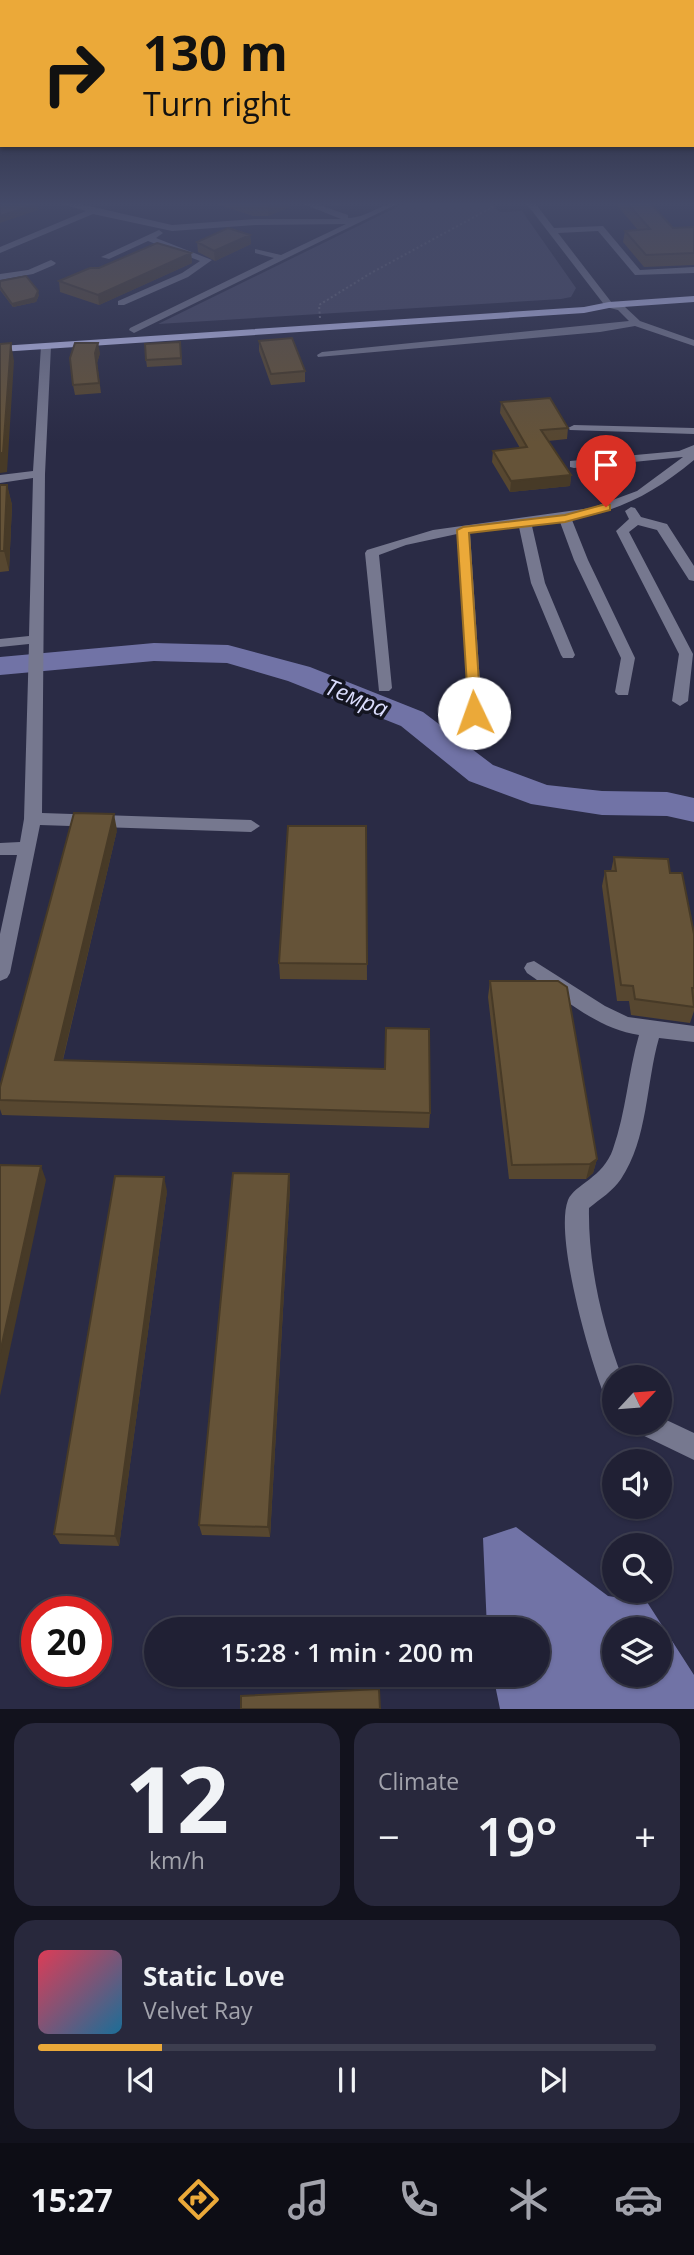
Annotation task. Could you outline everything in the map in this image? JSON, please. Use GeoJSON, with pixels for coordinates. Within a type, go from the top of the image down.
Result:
{"type":"FeatureCollection","features":[{"type":"Feature","properties":{"kind":"main road"},"geometry":{"type":"LineString","coordinates":[[0,349],[134,330],[584,310],[608,305],[694,299]]}},
{"type":"Feature","properties":{"kind":"main road"},"geometry":{"type":"LineString","coordinates":[[0,338],[47,341],[322,323]]}},
{"type":"Feature","properties":{"kind":"street"},"geometry":{"type":"LineString","coordinates":[[121,303],[167,283]]}},
{"type":"Feature","properties":{"kind":"street"},"geometry":{"type":"LineString","coordinates":[[213,283],[223,286]]}},
{"type":"Feature","properties":{"kind":"street"},"geometry":{"type":"LineString","coordinates":[[134,330],[230,283]]}},
{"type":"Feature","properties":{"kind":"street"},"geometry":{"type":"LineString","coordinates":[[591,283],[608,305],[621,308],[636,323],[694,344]]}},
{"type":"Feature","properties":{"kind":"street"},"geometry":{"type":"LineString","coordinates":[[321,355],[600,329],[636,323]]}},
{"type":"Feature","properties":{"kind":"street"},"geometry":{"type":"LineString","coordinates":[[0,973],[19,898],[33,819],[39,474],[47,341]]}},
{"type":"Feature","properties":{"kind":"street"},"geometry":{"type":"LineString","coordinates":[[574,428],[694,431]]}},
{"type":"Feature","properties":{"kind":"street"},"geometry":{"type":"LineString","coordinates":[[574,464],[694,451]]}},
{"type":"Feature","properties":{"kind":"street"},"geometry":{"type":"LineString","coordinates":[[384,688],[372,553],[394,543],[463,530],[565,518],[626,502],[694,451]]}},
{"type":"Feature","properties":{"kind":"street"},"geometry":{"type":"LineString","coordinates":[[0,480],[39,474]]}},
{"type":"Feature","properties":{"kind":"street"},"geometry":{"type":"LineString","coordinates":[[626,502],[636,520],[662,527],[694,577]]}},
{"type":"Feature","properties":{"kind":"street"},"geometry":{"type":"LineString","coordinates":[[565,518],[581,560],[628,658],[623,692]]}},
{"type":"Feature","properties":{"kind":"street"},"geometry":{"type":"LineString","coordinates":[[636,520],[622,531],[686,654],[680,701]]}},
{"type":"Feature","properties":{"kind":"street"},"geometry":{"type":"LineString","coordinates":[[524,523],[538,583],[568,655]]}},
{"type":"Feature","properties":{"kind":"street"},"geometry":{"type":"LineString","coordinates":[[463,530],[474,713]]}},
{"type":"Feature","properties":{"kind":"street"},"geometry":{"type":"LineString","coordinates":[[0,643],[38,639]]}},
{"type":"Feature","properties":{"kind":"street"},"geometry":{"type":"LineString","coordinates":[[33,819],[251,826]]}},
{"type":"Feature","properties":{"kind":"street"},"geometry":{"type":"LineString","coordinates":[[0,849],[27,848]]}},
{"type":"Feature","properties":{"kind":"street"},"geometry":{"type":"LineString","coordinates":[[534,968],[598,1012],[625,1025],[694,1034]]}},
{"type":"Feature","properties":{"kind":"street"},"geometry":{"type":"LineString","coordinates":[[604,1365],[599,1353],[576,1230],[578,1203],[602,1185],[617,1167],[632,1114],[643,1051],[651,1029]]}},
{"type":"Feature","properties":{"kind":"street"},"geometry":{"type":"LineString","coordinates":[[670,1435],[694,1447]]}},
{"type":"Feature","properties":{"kind":"path"},"geometry":{"type":"LineString","coordinates":[[322,323],[319,304],[355,283]]}},
{"type":"Feature","properties":{"kind":"shaded area"},"geometry":{"type":"Polygon","coordinates":[[[242,283],[572,283],[576,288],[571,297],[561,299],[158,324],[242,283]]]}},
{"type":"Feature","properties":{"kind":"water"},"geometry":{"type":"Polygon","coordinates":[[[516,1527],[602,1592],[602,1603],[648,1603],[657,1617],[602,1617],[602,1687],[672,1687],[672,1641],[694,1675],[694,1709],[500,1709],[495,1687],[550,1687],[550,1617],[486,1617],[483,1538],[516,1527]]]}},
{"type":"Feature","properties":{"kind":"building"},"geometry":{"type":"Polygon","coordinates":[[[0,283],[31,283],[38,291],[35,298],[12,304],[0,283]]]}},
{"type":"Feature","properties":{"kind":"building"},"geometry":{"type":"Polygon","coordinates":[[[64,283],[125,283],[98,295],[64,283]]]}},
{"type":"Feature","properties":{"kind":"building"},"geometry":{"type":"Polygon","coordinates":[[[292,338],[305,371],[271,374],[259,341],[292,338]]]}},
{"type":"Feature","properties":{"kind":"building"},"geometry":{"type":"Polygon","coordinates":[[[180,342],[181,358],[146,360],[145,344],[180,342]]]}},
{"type":"Feature","properties":{"kind":"building"},"geometry":{"type":"Polygon","coordinates":[[[11,343],[3,453],[0,453],[0,344],[11,343]]]}},
{"type":"Feature","properties":{"kind":"building"},"geometry":{"type":"Polygon","coordinates":[[[75,343],[98,343],[95,353],[99,383],[73,385],[70,358],[75,343]]]}},
{"type":"Feature","properties":{"kind":"building"},"geometry":{"type":"Polygon","coordinates":[[[550,398],[568,428],[541,430],[571,475],[511,481],[493,451],[527,447],[501,402],[550,398]]]}},
{"type":"Feature","properties":{"kind":"building"},"geometry":{"type":"Polygon","coordinates":[[[0,485],[7,485],[4,551],[0,551],[0,485]]]}},
{"type":"Feature","properties":{"kind":"building"},"geometry":{"type":"Polygon","coordinates":[[[74,813],[114,814],[55,1060],[385,1069],[386,1028],[429,1029],[430,1113],[0,1100],[0,1087],[74,813]]]}},
{"type":"Feature","properties":{"kind":"building"},"geometry":{"type":"Polygon","coordinates":[[[288,826],[366,826],[367,964],[279,963],[288,826]]]}},
{"type":"Feature","properties":{"kind":"building"},"geometry":{"type":"Polygon","coordinates":[[[614,857],[668,859],[670,873],[682,873],[694,934],[694,1007],[635,999],[633,986],[621,985],[605,871],[616,871],[614,857]]]}},
{"type":"Feature","properties":{"kind":"building"},"geometry":{"type":"Polygon","coordinates":[[[490,981],[558,981],[567,987],[597,1159],[590,1164],[512,1165],[490,981]]]}},
{"type":"Feature","properties":{"kind":"building"},"geometry":{"type":"Polygon","coordinates":[[[0,1165],[41,1166],[0,1353],[0,1165]]]}},
{"type":"Feature","properties":{"kind":"building"},"geometry":{"type":"Polygon","coordinates":[[[233,1173],[289,1174],[268,1527],[199,1525],[233,1173]]]}},
{"type":"Feature","properties":{"kind":"building"},"geometry":{"type":"Polygon","coordinates":[[[115,1176],[164,1177],[115,1536],[54,1534],[115,1176]]]}},
{"type":"Feature","properties":{"kind":"building"},"geometry":{"type":"Polygon","coordinates":[[[379,1689],[380,1709],[241,1709],[241,1696],[379,1689]]]}},
{"type":"Feature","properties":{"kind":"waterway","name":"Темра"},"geometry":{"type":"LineString","coordinates":[[0,666],[154,652],[228,654],[299,674],[412,719],[481,773],[543,796],[602,803],[667,804],[694,810]]}},
{"type":"Feature","properties":{"kind":"route"},"geometry":{"type":"LineString","coordinates":[[474,713],[463,530],[565,518],[606,507]]}}]}
